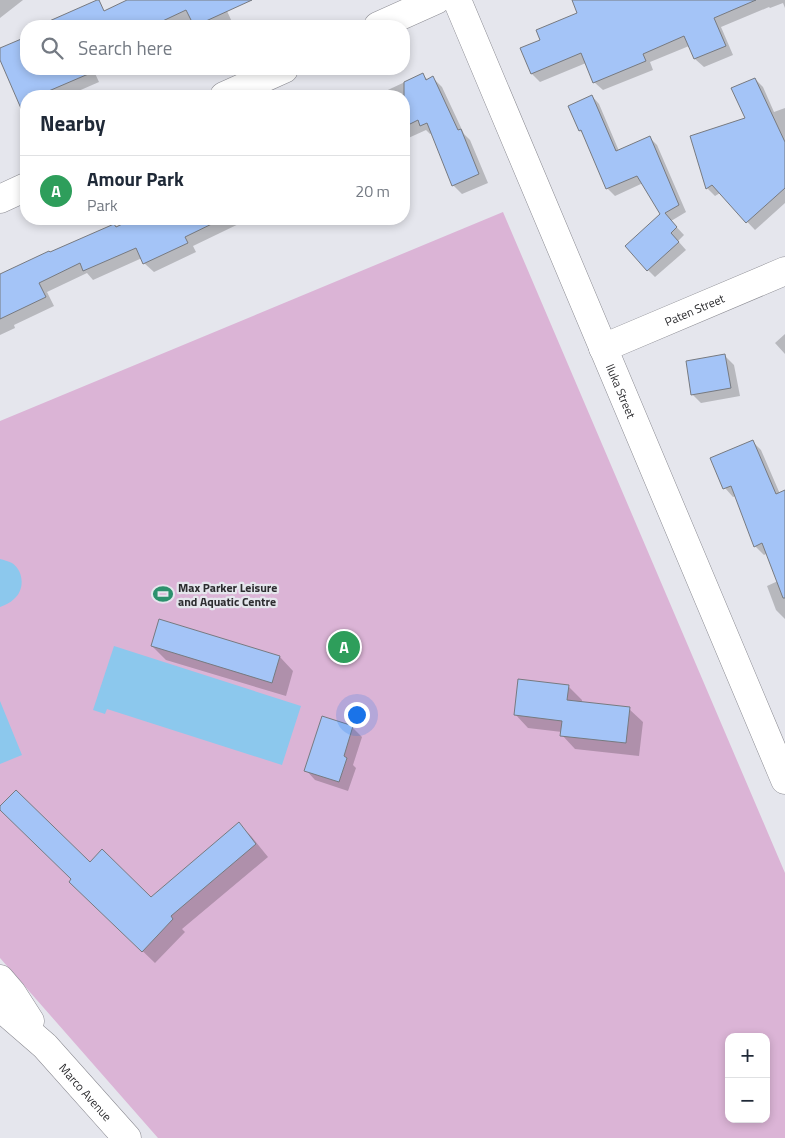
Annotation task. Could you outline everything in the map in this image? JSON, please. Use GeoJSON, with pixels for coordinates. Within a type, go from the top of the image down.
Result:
{"type":"FeatureCollection","features":[{"type":"Feature","properties":{"kind":"street"},"geometry":{"type":"LineString","coordinates":[[391,20],[436,0]]}},
{"type":"Feature","properties":{"kind":"street","name":"Iluka Street"},"geometry":{"type":"LineString","coordinates":[[457,0],[785,780]]}},
{"type":"Feature","properties":{"kind":"street"},"geometry":{"type":"LineString","coordinates":[[237,90],[271,75]]}},
{"type":"Feature","properties":{"kind":"street","name":"Paten Street"},"geometry":{"type":"LineString","coordinates":[[603,348],[785,271]]}},
{"type":"Feature","properties":{"kind":"street","name":"Marco Avenue"},"geometry":{"type":"LineString","coordinates":[[0,979],[12,992],[45,1046]]}},
{"type":"Feature","properties":{"kind":"street","name":"Marco Avenue"},"geometry":{"type":"LineString","coordinates":[[0,1007],[45,1046],[127,1138]]}},
{"type":"Feature","properties":{"kind":"shaded area"},"geometry":{"type":"Polygon","coordinates":[[[503,212],[785,873],[785,1138],[158,1138],[0,958],[0,421],[503,212]]]}},
{"type":"Feature","properties":{"kind":"water"},"geometry":{"type":"Polygon","coordinates":[[[0,559],[16,566],[22,581],[18,595],[11,602],[0,607],[0,559]]]}},
{"type":"Feature","properties":{"kind":"water"},"geometry":{"type":"Polygon","coordinates":[[[114,646],[301,706],[282,765],[107,709],[105,714],[93,710],[114,646]]]}},
{"type":"Feature","properties":{"kind":"water"},"geometry":{"type":"Polygon","coordinates":[[[0,701],[22,755],[0,764],[0,701]]]}},
{"type":"Feature","properties":{"kind":"building"},"geometry":{"type":"Polygon","coordinates":[[[97,0],[99,0],[104,11],[127,0],[252,0],[208,20],[191,20],[186,10],[165,20],[52,20],[97,0]]]}},
{"type":"Feature","properties":{"kind":"building"},"geometry":{"type":"Polygon","coordinates":[[[572,0],[756,0],[714,18],[726,46],[694,59],[684,36],[643,54],[646,61],[593,83],[581,53],[531,74],[520,48],[540,40],[536,30],[577,13],[572,0]]]}},
{"type":"Feature","properties":{"kind":"building"},"geometry":{"type":"Polygon","coordinates":[[[20,40],[20,75],[86,75],[51,90],[20,90],[20,106],[0,60],[0,48],[20,40]]]}},
{"type":"Feature","properties":{"kind":"building"},"geometry":{"type":"Polygon","coordinates":[[[423,73],[426,80],[433,76],[458,130],[461,129],[479,174],[452,186],[427,123],[420,126],[418,120],[410,124],[410,90],[404,90],[404,82],[423,73]]]}},
{"type":"Feature","properties":{"kind":"building"},"geometry":{"type":"Polygon","coordinates":[[[755,78],[785,142],[785,188],[746,223],[712,185],[706,189],[690,136],[745,118],[731,88],[755,78]]]}},
{"type":"Feature","properties":{"kind":"building"},"geometry":{"type":"Polygon","coordinates":[[[592,95],[616,151],[650,136],[679,205],[665,213],[677,227],[671,233],[679,242],[647,271],[625,246],[660,214],[637,176],[606,189],[581,130],[579,131],[568,106],[592,95]]]}},
{"type":"Feature","properties":{"kind":"building"},"geometry":{"type":"Polygon","coordinates":[[[112,225],[116,227],[120,225],[210,225],[185,237],[188,243],[143,264],[136,248],[83,271],[80,263],[39,283],[46,297],[0,319],[0,274],[112,225]]]}},
{"type":"Feature","properties":{"kind":"building"},"geometry":{"type":"Polygon","coordinates":[[[725,354],[731,388],[691,395],[686,361],[725,354]]]}},
{"type":"Feature","properties":{"kind":"building"},"geometry":{"type":"Polygon","coordinates":[[[753,440],[776,494],[785,490],[785,598],[783,598],[762,543],[754,547],[731,486],[723,489],[710,458],[753,440]]]}},
{"type":"Feature","properties":{"kind":"building"},"geometry":{"type":"Polygon","coordinates":[[[159,619],[280,656],[272,683],[151,646],[159,619]]]}},
{"type":"Feature","properties":{"kind":"building"},"geometry":{"type":"Polygon","coordinates":[[[518,679],[569,685],[567,700],[630,707],[626,743],[560,736],[562,721],[514,715],[518,679]]]}},
{"type":"Feature","properties":{"kind":"building"},"geometry":{"type":"Polygon","coordinates":[[[322,716],[353,726],[344,756],[347,758],[339,782],[304,771],[322,716]]]}},
{"type":"Feature","properties":{"kind":"building"},"geometry":{"type":"Polygon","coordinates":[[[16,790],[90,862],[102,849],[151,897],[239,822],[256,844],[171,916],[173,919],[142,952],[69,882],[71,879],[0,810],[0,806],[16,790]]]}},
{"type":"Feature","properties":{"kind":"place","name":"Max Parker Leisure and Aquatic Centre"},"geometry":{"type":"Point","coordinates":[163,594]}},
{"type":"Feature","properties":{"kind":"place","name":"Amour Park"},"geometry":{"type":"Point","coordinates":[344,647]}}]}
